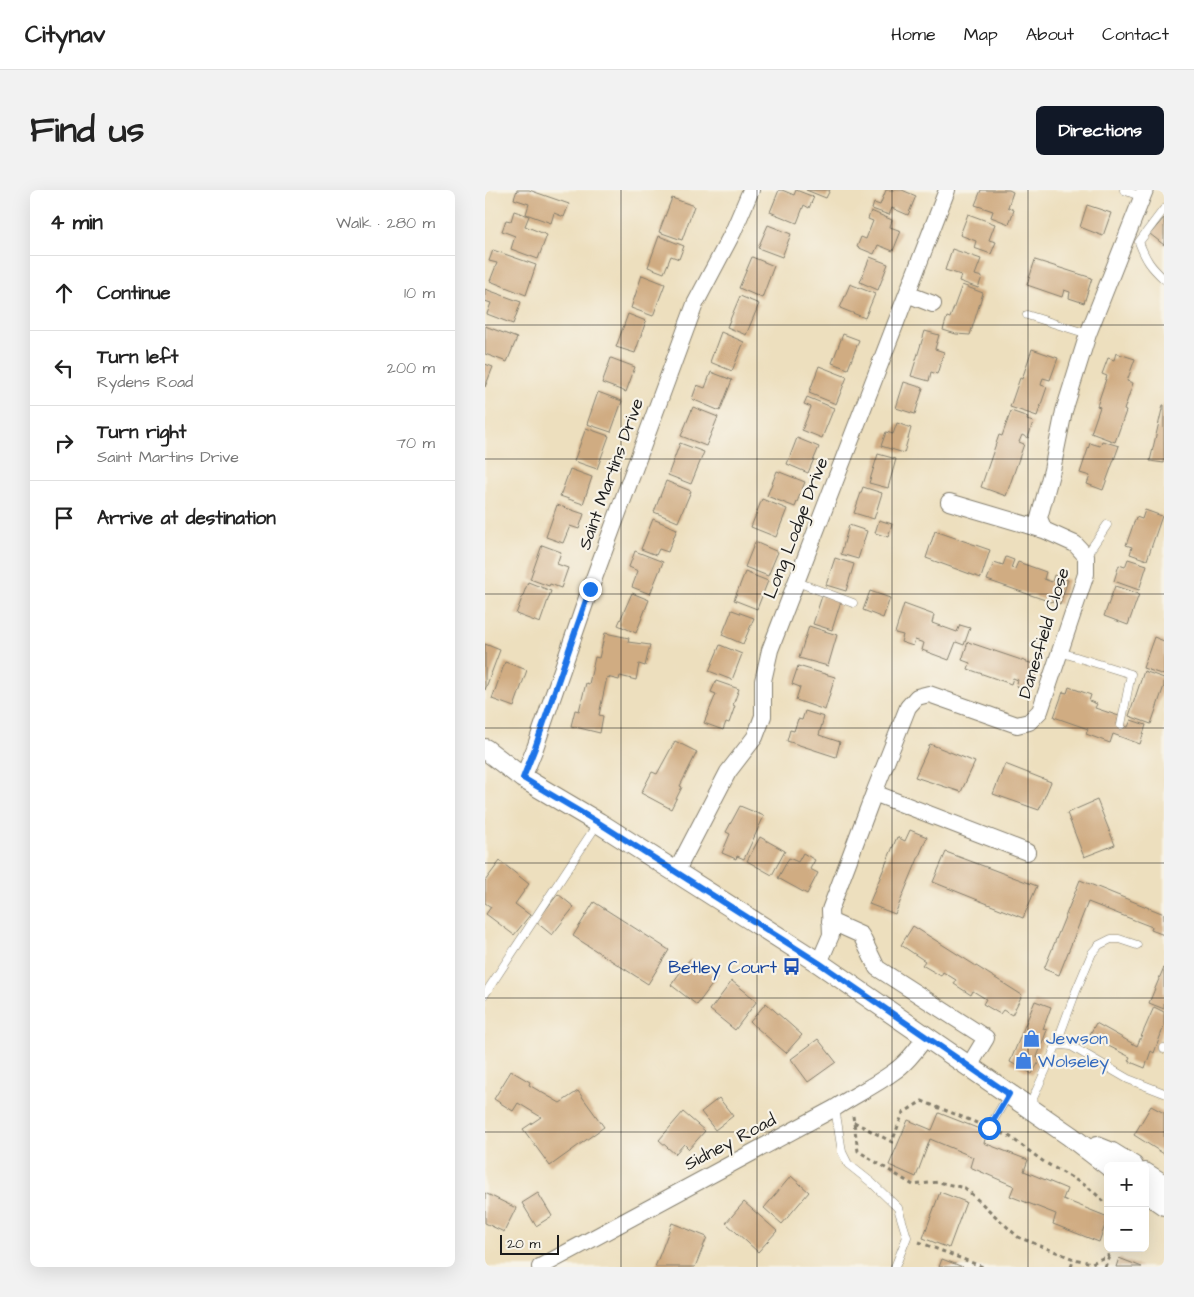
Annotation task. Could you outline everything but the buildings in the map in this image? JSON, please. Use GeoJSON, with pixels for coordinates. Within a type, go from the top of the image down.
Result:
{"type":"FeatureCollection","features":[{"type":"Feature","properties":{"kind":"street","name":"Saint Martins Drive"},"geometry":{"type":"LineString","coordinates":[[523,778],[695,304],[733,232],[751,190]]}},
{"type":"Feature","properties":{"kind":"street","name":"Long Lodge Drive"},"geometry":{"type":"LineString","coordinates":[[676,872],[728,772],[755,738],[763,716],[763,681],[770,650],[947,190]]}},
{"type":"Feature","properties":{"kind":"street"},"geometry":{"type":"LineString","coordinates":[[1044,530],[1039,518],[1052,470],[1064,411],[1088,334],[1144,194]]}},
{"type":"Feature","properties":{"kind":"street"},"geometry":{"type":"LineString","coordinates":[[907,294],[933,304]]}},
{"type":"Feature","properties":{"kind":"street","name":"Danesfield Close"},"geometry":{"type":"LineString","coordinates":[[874,793],[908,707],[917,697],[929,694],[1017,725],[1029,722],[1041,712],[1086,574],[1086,556],[1075,544],[1044,530],[949,502]]}},
{"type":"Feature","properties":{"kind":"street"},"geometry":{"type":"LineString","coordinates":[[485,749],[523,778],[599,823],[819,963],[1029,1107],[1104,1162]]}},
{"type":"Feature","properties":{"kind":"street"},"geometry":{"type":"LineString","coordinates":[[819,963],[831,935],[830,910],[874,793],[1027,852]]}},
{"type":"Feature","properties":{"kind":"street"},"geometry":{"type":"LineString","coordinates":[[830,921],[861,935],[877,968],[986,1038],[969,1066]]}},
{"type":"Feature","properties":{"kind":"street","name":"Sidney Road"},"geometry":{"type":"LineString","coordinates":[[540,1267],[835,1108],[892,1073],[911,1056],[926,1037]]}},
{"type":"Feature","properties":{"kind":"street"},"geometry":{"type":"LineString","coordinates":[[1070,1136],[1112,1153],[1127,1162]]}},
{"type":"Feature","properties":{"kind":"street"},"geometry":{"type":"LineString","coordinates":[[1149,1176],[1164,1185]]}},
{"type":"Feature","properties":{"kind":"street"},"geometry":{"type":"LineString","coordinates":[[1149,1195],[1164,1205]]}},
{"type":"Feature","properties":{"kind":"lane"},"geometry":{"type":"LineString","coordinates":[[1124,190],[1144,194]]}},
{"type":"Feature","properties":{"kind":"lane"},"geometry":{"type":"LineString","coordinates":[[1164,209],[1139,242],[1145,258],[1151,267],[1164,279]]}},
{"type":"Feature","properties":{"kind":"lane"},"geometry":{"type":"LineString","coordinates":[[1027,315],[1088,334]]}},
{"type":"Feature","properties":{"kind":"lane"},"geometry":{"type":"LineString","coordinates":[[1086,556],[1107,525]]}},
{"type":"Feature","properties":{"kind":"lane"},"geometry":{"type":"LineString","coordinates":[[797,582],[853,603]]}},
{"type":"Feature","properties":{"kind":"lane"},"geometry":{"type":"LineString","coordinates":[[1060,652],[1131,674],[1121,725]]}},
{"type":"Feature","properties":{"kind":"lane"},"geometry":{"type":"LineString","coordinates":[[485,994],[599,823]]}},
{"type":"Feature","properties":{"kind":"lane"},"geometry":{"type":"LineString","coordinates":[[1029,1107],[1056,1046],[1089,958],[1095,949],[1111,939],[1119,938],[1137,945]]}},
{"type":"Feature","properties":{"kind":"lane"},"geometry":{"type":"LineString","coordinates":[[1056,1046],[1067,1045],[1078,1049],[1128,1079],[1164,1093]]}},
{"type":"Feature","properties":{"kind":"lane"},"geometry":{"type":"LineString","coordinates":[[989,1128],[1009,1094]]}},
{"type":"Feature","properties":{"kind":"lane"},"geometry":{"type":"LineString","coordinates":[[835,1108],[842,1152],[848,1164],[872,1183],[898,1208],[907,1237],[895,1267]]}},
{"type":"Feature","properties":{"kind":"path"},"geometry":{"type":"LineString","coordinates":[[852,1097],[859,1151],[913,1185],[938,1182],[965,1188],[1018,1236],[1074,1259],[1092,1263],[1109,1255]]}},
{"type":"Feature","properties":{"kind":"path"},"geometry":{"type":"LineString","coordinates":[[854,1122],[891,1142],[903,1113],[922,1101],[1009,1136],[1044,1162],[1088,1187],[1104,1201]]}},
{"type":"Feature","properties":{"kind":"path"},"geometry":{"type":"LineString","coordinates":[[907,1237],[983,1267]]}},
{"type":"Feature","properties":{"kind":"path"},"geometry":{"type":"LineString","coordinates":[[1105,1267],[1110,1252]]}},
{"type":"Feature","properties":{"kind":"path"},"geometry":{"type":"LineString","coordinates":[[1071,1267],[1074,1259]]}},
{"type":"Feature","properties":{"kind":"place","name":"Betley Court"},"geometry":{"type":"Point","coordinates":[791,967]}},
{"type":"Feature","properties":{"kind":"place","name":"Jewson"},"geometry":{"type":"Point","coordinates":[1032,1038]}},
{"type":"Feature","properties":{"kind":"place","name":"Wolseley"},"geometry":{"type":"Point","coordinates":[1024,1061]}},
{"type":"Feature","properties":{"kind":"route"},"geometry":{"type":"LineString","coordinates":[[590,589],[523,778],[599,823],[819,963],[1009,1094],[989,1128]]}}]}
